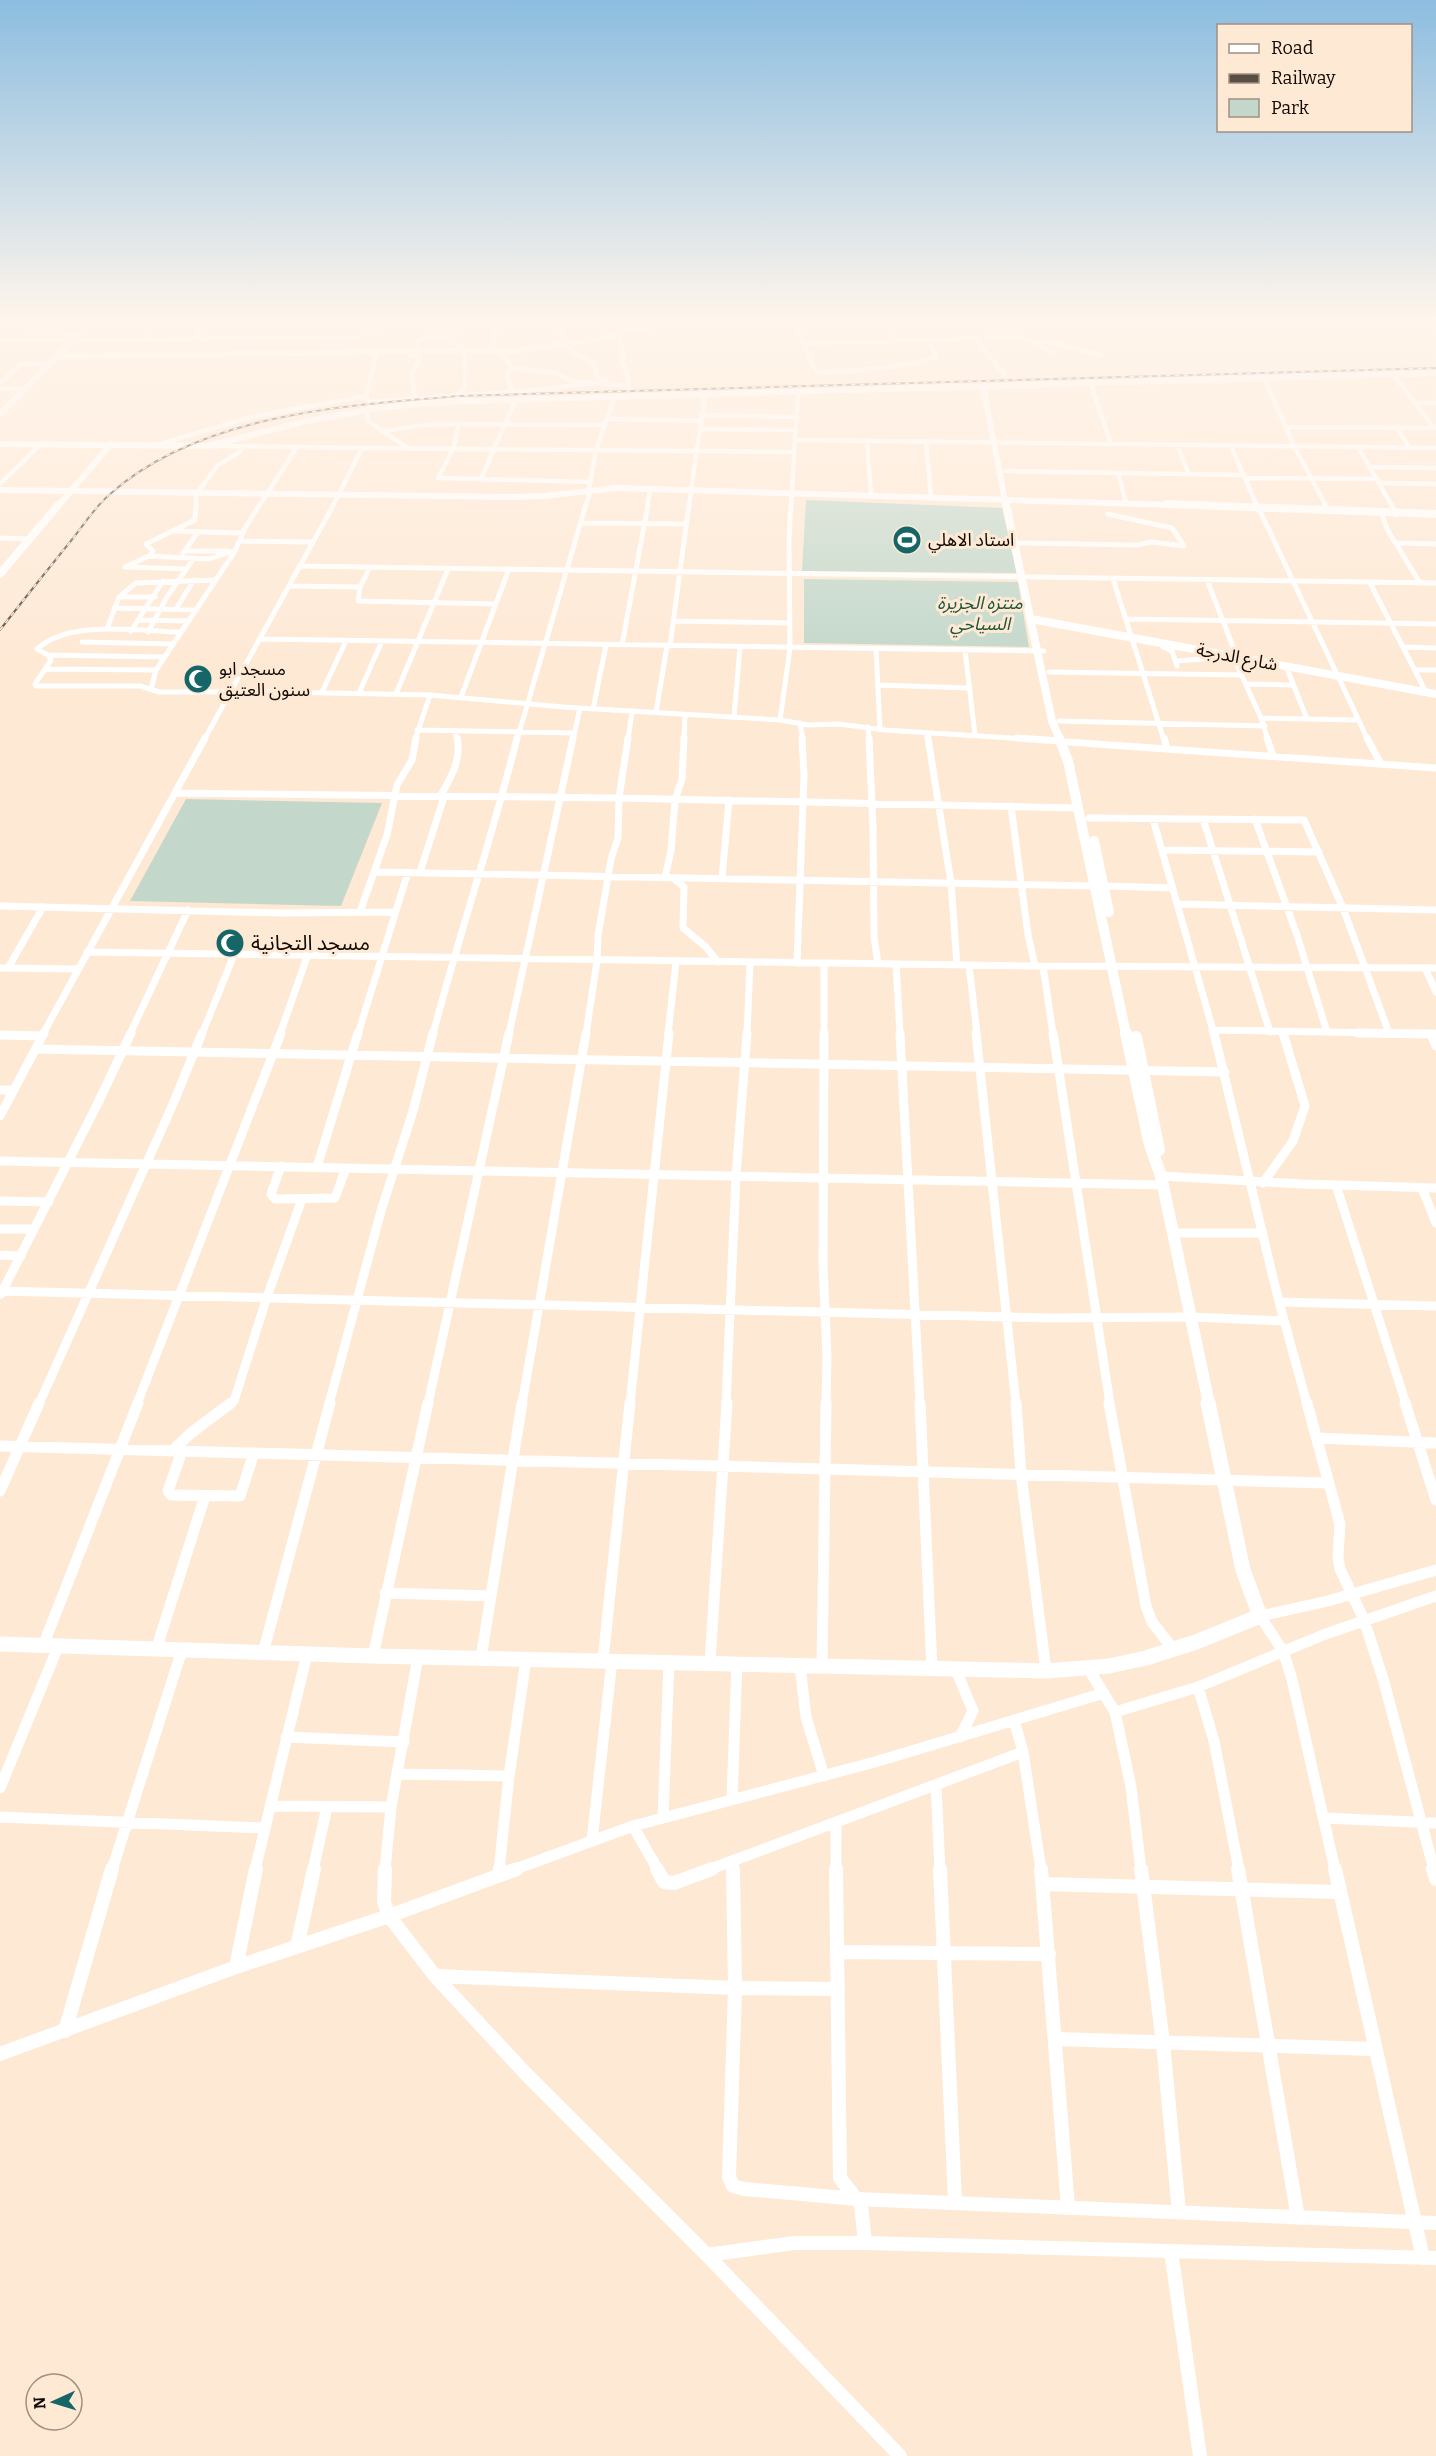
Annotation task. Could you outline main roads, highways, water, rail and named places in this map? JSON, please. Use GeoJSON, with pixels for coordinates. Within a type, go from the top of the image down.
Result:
{"type":"FeatureCollection","features":[{"type":"Feature","properties":{"kind":"railway"},"geometry":{"type":"LineString","coordinates":[[0,630],[109,495],[145,468],[185,447],[221,434]]}},
{"type":"Feature","properties":{"kind":"place","name":"استاد الاهلي"},"geometry":{"type":"Point","coordinates":[907,540]}},
{"type":"Feature","properties":{"kind":"place","name":"مسجد ابو سنون العتيق"},"geometry":{"type":"Point","coordinates":[198,679]}},
{"type":"Feature","properties":{"kind":"place","name":"مسجد التجانية"},"geometry":{"type":"Point","coordinates":[230,943]}},
{"type":"Feature","properties":{"kind":"park label","name":"منتزه الجزيرة السياحي"},"geometry":{"type":"Point","coordinates":[980,613]}}]}
